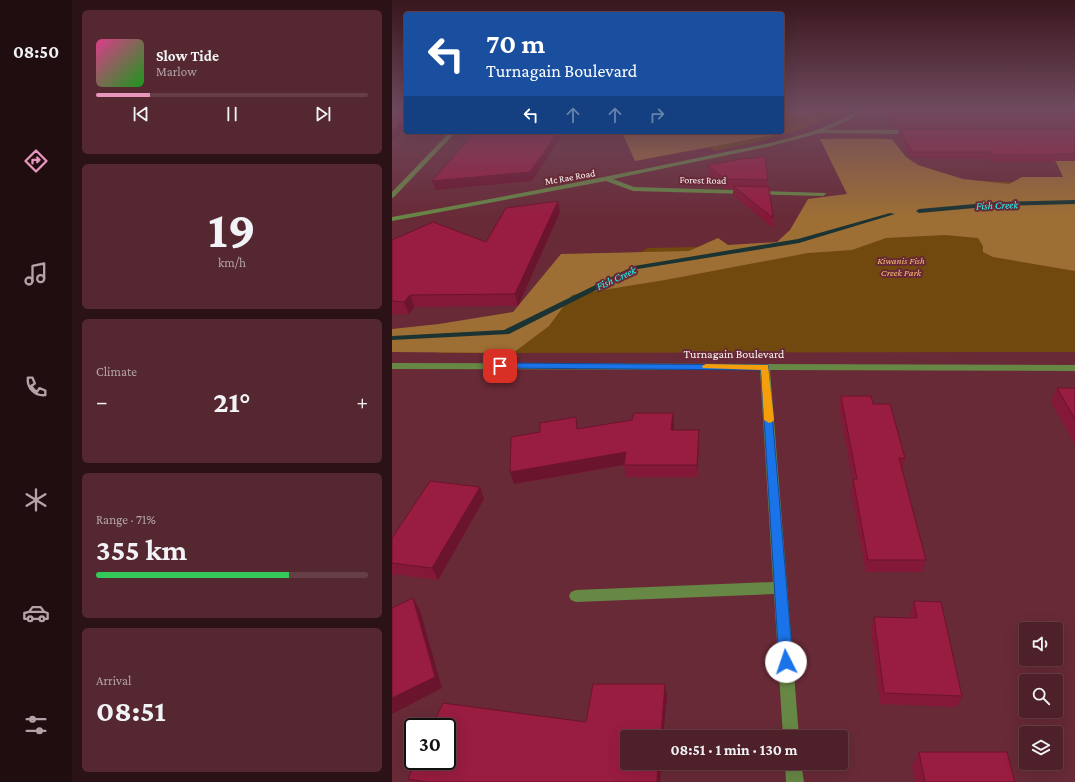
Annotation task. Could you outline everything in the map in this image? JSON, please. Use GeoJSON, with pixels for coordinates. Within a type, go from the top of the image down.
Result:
{"type":"FeatureCollection","features":[{"type":"Feature","properties":{"kind":"street"},"geometry":{"type":"LineString","coordinates":[[392,196],[440,145]]}},
{"type":"Feature","properties":{"kind":"street","name":"Mc Rae Road"},"geometry":{"type":"LineString","coordinates":[[392,219],[607,180],[763,145]]}},
{"type":"Feature","properties":{"kind":"street","name":"Forest Road"},"geometry":{"type":"LineString","coordinates":[[607,180],[633,189],[823,194]]}},
{"type":"Feature","properties":{"kind":"street","name":"Turnagain Boulevard"},"geometry":{"type":"LineString","coordinates":[[392,366],[1075,368]]}},
{"type":"Feature","properties":{"kind":"street"},"geometry":{"type":"LineString","coordinates":[[765,367],[790,730]]}},
{"type":"Feature","properties":{"kind":"street"},"geometry":{"type":"LineString","coordinates":[[576,596],[780,588]]}},
{"type":"Feature","properties":{"kind":"street"},"geometry":{"type":"LineString","coordinates":[[794,770],[795,782]]}},
{"type":"Feature","properties":{"kind":"green space"},"geometry":{"type":"Polygon","coordinates":[[[707,145],[740,145],[715,151],[707,145]]]}},
{"type":"Feature","properties":{"kind":"green space","name":"Kiwanis Fish Creek Park"},"geometry":{"type":"Polygon","coordinates":[[[834,145],[889,145],[907,176],[912,179],[1075,184],[1075,352],[438,353],[461,324],[528,311],[648,248],[809,243],[847,194],[834,145]]]}},
{"type":"Feature","properties":{"kind":"shaded area"},"geometry":{"type":"Polygon","coordinates":[[[628,145],[718,145],[635,161],[628,145]]]}},
{"type":"Feature","properties":{"kind":"shaded area"},"geometry":{"type":"Polygon","coordinates":[[[823,145],[897,145],[906,157],[918,165],[963,179],[1009,184],[1022,177],[1063,177],[1056,162],[1039,145],[1054,145],[1075,151],[1075,271],[993,257],[983,252],[983,246],[978,238],[945,235],[886,238],[852,250],[808,253],[665,280],[572,295],[549,326],[513,353],[392,352],[392,329],[439,324],[513,312],[561,254],[689,251],[718,238],[728,245],[777,242],[790,230],[808,199],[847,194],[823,145]]]}},
{"type":"Feature","properties":{"kind":"building"},"geometry":{"type":"Polygon","coordinates":[[[463,145],[549,145],[530,172],[432,181],[463,145]]]}},
{"type":"Feature","properties":{"kind":"building"},"geometry":{"type":"Polygon","coordinates":[[[908,145],[1075,145],[1075,154],[1054,155],[992,155],[990,152],[912,152],[908,145]]]}},
{"type":"Feature","properties":{"kind":"building"},"geometry":{"type":"Polygon","coordinates":[[[765,156],[768,180],[725,179],[707,165],[747,158],[750,159],[765,156]]]}},
{"type":"Feature","properties":{"kind":"building"},"geometry":{"type":"Polygon","coordinates":[[[733,186],[769,187],[773,218],[733,186]]]}},
{"type":"Feature","properties":{"kind":"building"},"geometry":{"type":"Polygon","coordinates":[[[558,201],[515,294],[410,295],[404,302],[392,301],[392,240],[433,222],[486,242],[506,208],[558,201]]]}},
{"type":"Feature","properties":{"kind":"building"},"geometry":{"type":"Polygon","coordinates":[[[1057,388],[1075,388],[1075,419],[1057,388]]]}},
{"type":"Feature","properties":{"kind":"building"},"geometry":{"type":"Polygon","coordinates":[[[841,396],[871,396],[873,404],[890,404],[905,458],[899,458],[926,560],[868,560],[853,479],[857,479],[841,396]]]}},
{"type":"Feature","properties":{"kind":"building"},"geometry":{"type":"Polygon","coordinates":[[[634,413],[673,413],[671,430],[699,430],[697,465],[624,465],[626,452],[510,472],[511,437],[540,432],[540,423],[576,417],[577,429],[632,420],[634,413]]]}},
{"type":"Feature","properties":{"kind":"building"},"geometry":{"type":"Polygon","coordinates":[[[430,481],[480,487],[432,568],[392,563],[392,538],[430,481]]]}},
{"type":"Feature","properties":{"kind":"building"},"geometry":{"type":"Polygon","coordinates":[[[413,598],[435,677],[392,698],[392,608],[413,598]]]}},
{"type":"Feature","properties":{"kind":"building"},"geometry":{"type":"Polygon","coordinates":[[[914,601],[941,602],[962,696],[884,693],[874,617],[917,618],[914,601]]]}},
{"type":"Feature","properties":{"kind":"building"},"geometry":{"type":"Polygon","coordinates":[[[593,684],[665,684],[662,730],[620,730],[620,770],[658,770],[657,782],[427,782],[408,779],[412,770],[456,770],[456,718],[436,718],[443,703],[586,722],[593,684]]]}},
{"type":"Feature","properties":{"kind":"building"},"geometry":{"type":"Polygon","coordinates":[[[919,752],[1007,752],[1015,782],[925,782],[919,752]]]}},
{"type":"Feature","properties":{"kind":"waterway","name":"Fish Creek"},"geometry":{"type":"LineString","coordinates":[[919,211],[997,204],[1075,202]]}},
{"type":"Feature","properties":{"kind":"waterway","name":"Fish Creek"},"geometry":{"type":"LineString","coordinates":[[392,338],[506,332],[636,267],[799,241],[892,214]]}},
{"type":"Feature","properties":{"kind":"slow traffic"},"geometry":{"type":"LineString","coordinates":[[706,366],[765,367],[769,420]]}},
{"type":"Feature","properties":{"kind":"route"},"geometry":{"type":"LineString","coordinates":[[500,366],[765,367],[786,662]]}}]}
